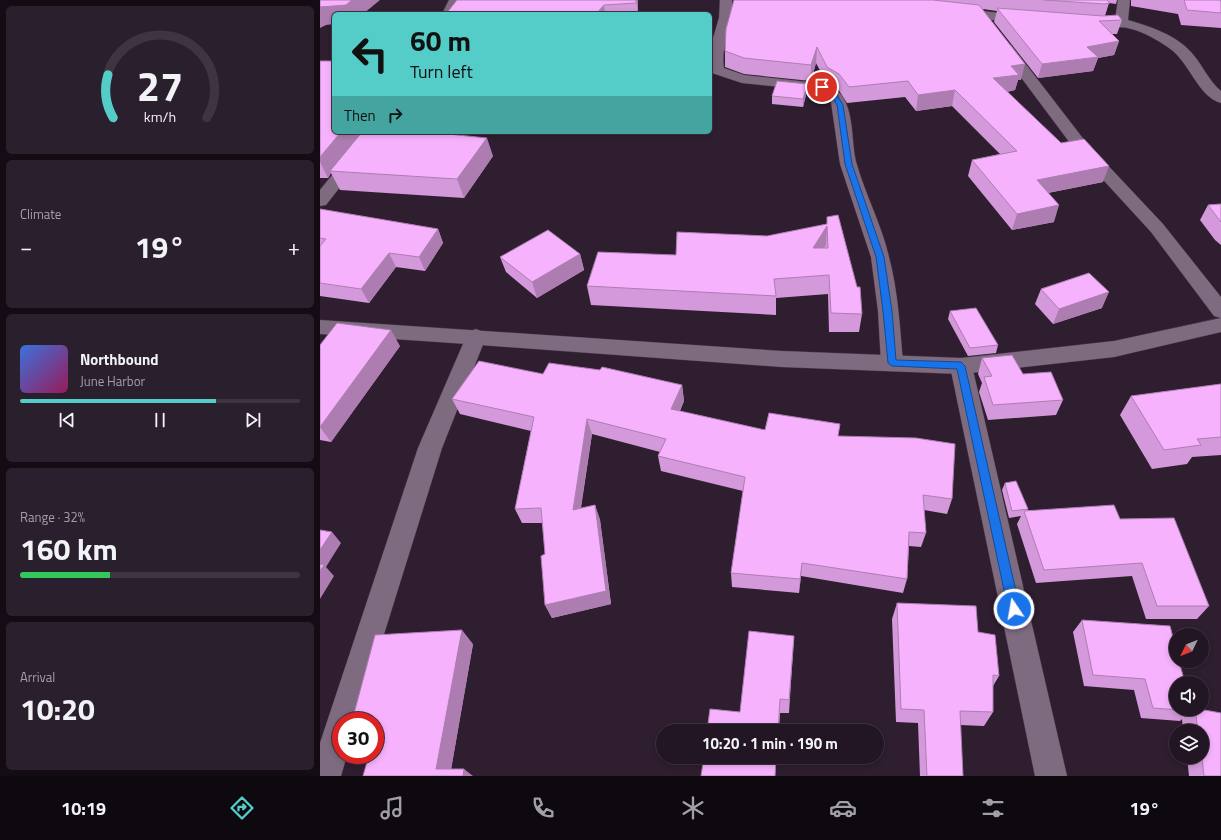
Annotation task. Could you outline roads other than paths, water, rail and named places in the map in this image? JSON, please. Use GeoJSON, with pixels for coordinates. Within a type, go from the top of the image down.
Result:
{"type":"FeatureCollection","features":[{"type":"Feature","properties":{"kind":"street"},"geometry":{"type":"LineString","coordinates":[[450,12],[455,0]]}},
{"type":"Feature","properties":{"kind":"street"},"geometry":{"type":"LineString","coordinates":[[726,0],[727,14],[714,61],[717,70],[742,80],[822,87],[832,91],[837,98],[840,105],[848,164],[880,257],[888,311],[892,363]]}},
{"type":"Feature","properties":{"kind":"street"},"geometry":{"type":"LineString","coordinates":[[1121,23],[1124,0]]}},
{"type":"Feature","properties":{"kind":"street"},"geometry":{"type":"LineString","coordinates":[[948,11],[1040,21]]}},
{"type":"Feature","properties":{"kind":"street"},"geometry":{"type":"LineString","coordinates":[[981,15],[1079,144],[1157,228],[1221,311]]}},
{"type":"Feature","properties":{"kind":"street"},"geometry":{"type":"LineString","coordinates":[[1081,23],[1121,23],[1149,32],[1170,43],[1186,54],[1199,75],[1213,93],[1221,98]]}},
{"type":"Feature","properties":{"kind":"street"},"geometry":{"type":"LineString","coordinates":[[320,201],[373,134]]}},
{"type":"Feature","properties":{"kind":"street"},"geometry":{"type":"LineString","coordinates":[[320,327],[782,359],[961,366],[1114,349],[1221,325]]}},
{"type":"Feature","properties":{"kind":"street"},"geometry":{"type":"LineString","coordinates":[[345,712],[430,448],[476,337]]}},
{"type":"Feature","properties":{"kind":"street"},"geometry":{"type":"LineString","coordinates":[[961,366],[1051,776]]}},
{"type":"Feature","properties":{"kind":"street"},"geometry":{"type":"LineString","coordinates":[[325,776],[332,754]]}}]}
